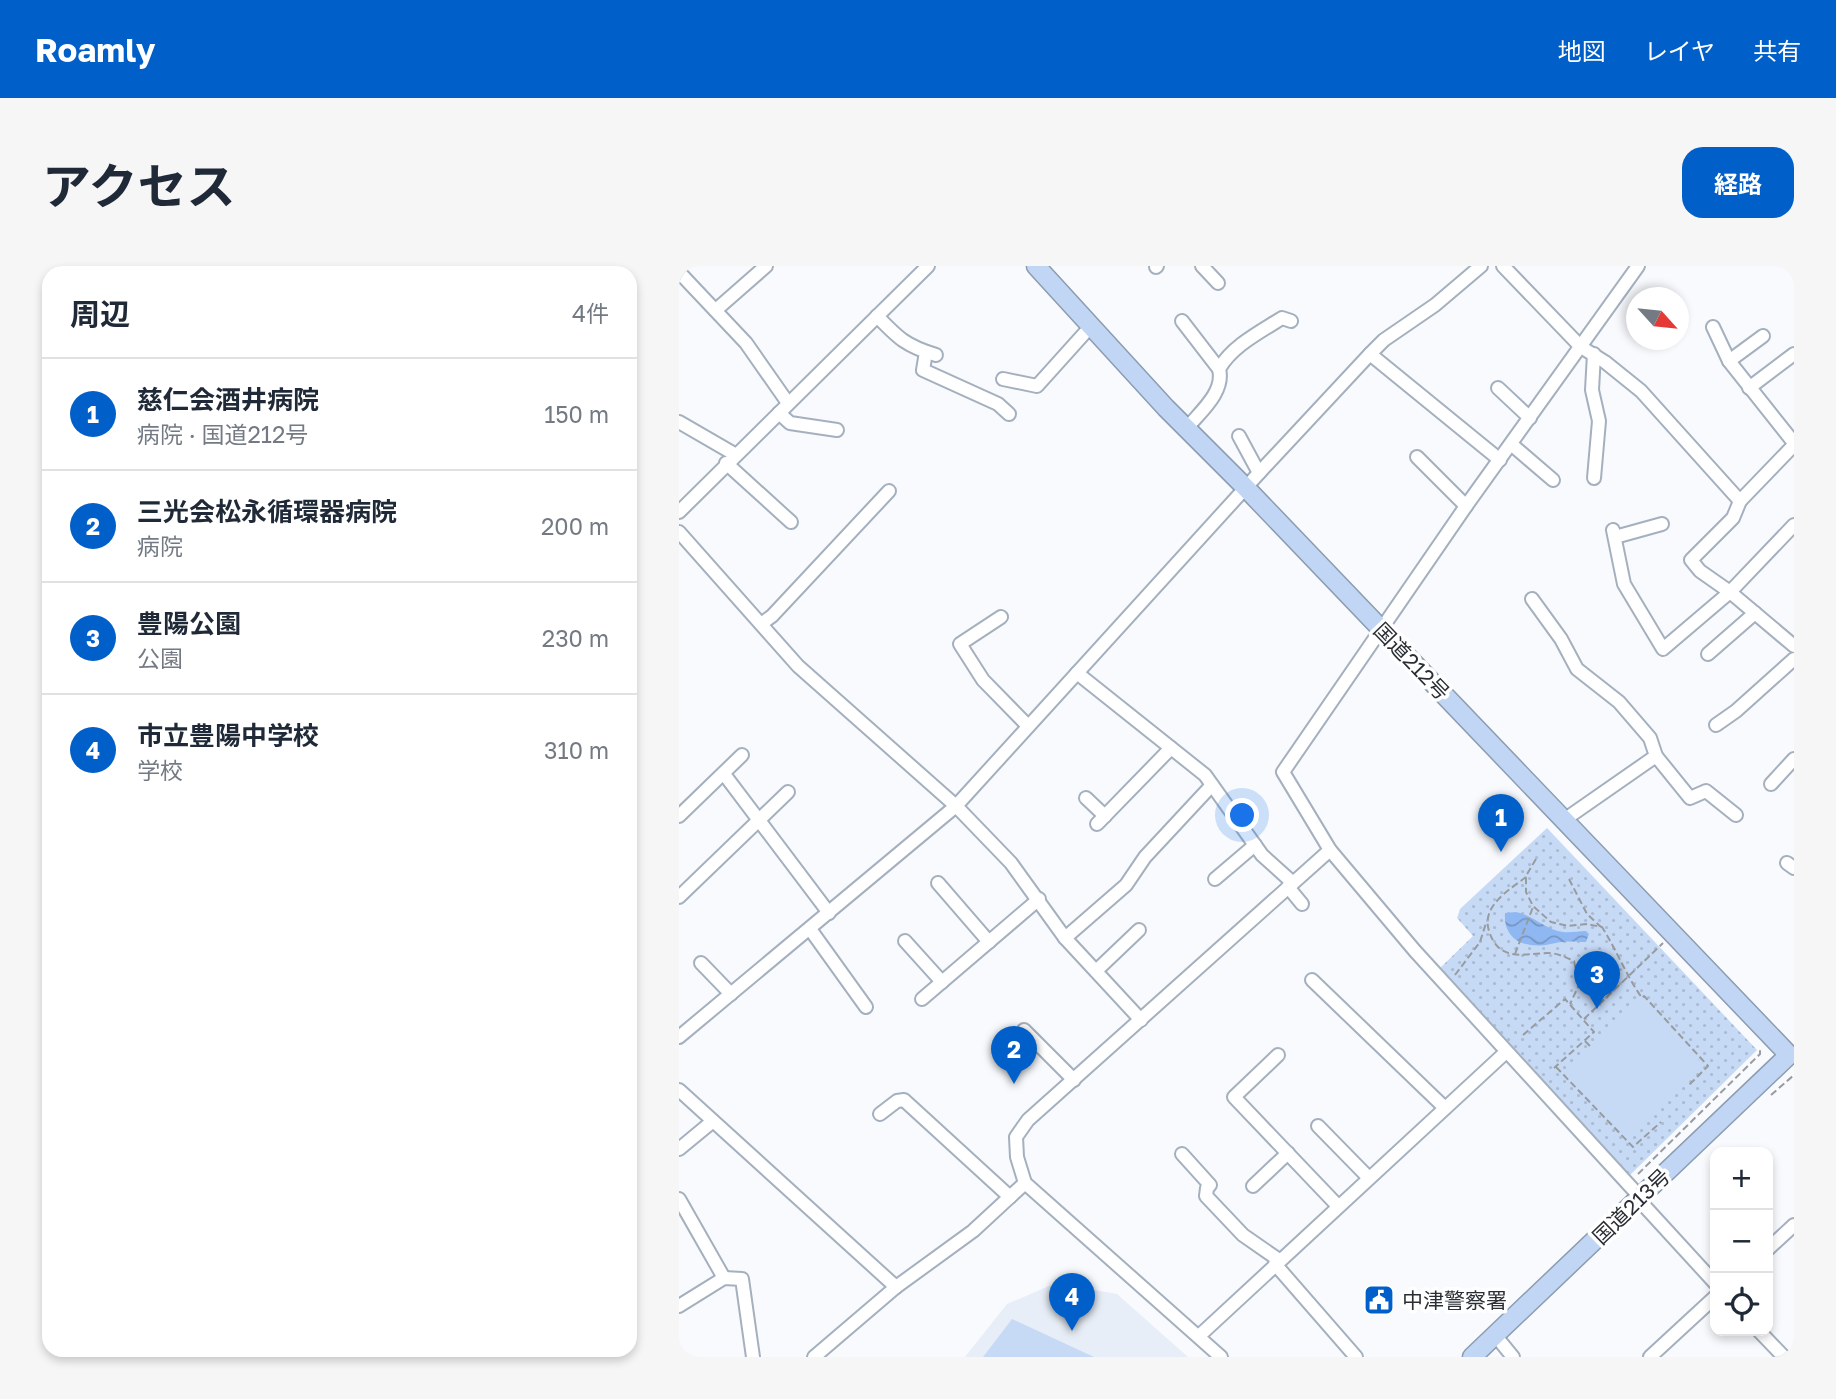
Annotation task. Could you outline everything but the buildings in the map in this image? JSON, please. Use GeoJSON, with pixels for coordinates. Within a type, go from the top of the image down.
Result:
{"type":"FeatureCollection","features":[{"type":"Feature","properties":{"kind":"highway","name":"国道212号"},"geometry":{"type":"LineString","coordinates":[[1036,266],[1187,428],[1792,1057]]}},
{"type":"Feature","properties":{"kind":"highway","name":"国道213号"},"geometry":{"type":"LineString","coordinates":[[1472,1357],[1792,1057]]}},
{"type":"Feature","properties":{"kind":"street"},"geometry":{"type":"LineString","coordinates":[[717,309],[766,266]]}},
{"type":"Feature","properties":{"kind":"street"},"geometry":{"type":"LineString","coordinates":[[679,512],[928,266]]}},
{"type":"Feature","properties":{"kind":"street"},"geometry":{"type":"LineString","coordinates":[[1202,266],[1218,283]]}},
{"type":"Feature","properties":{"kind":"street"},"geometry":{"type":"LineString","coordinates":[[679,1037],[956,806],[1245,487],[1370,354],[1384,340],[1435,305],[1481,266]]}},
{"type":"Feature","properties":{"kind":"street"},"geometry":{"type":"LineString","coordinates":[[1503,266],[1581,347],[1641,391],[1740,501]]}},
{"type":"Feature","properties":{"kind":"street"},"geometry":{"type":"LineString","coordinates":[[1638,266],[1466,506],[1283,772],[1330,850],[1446,985],[1710,1277]]}},
{"type":"Feature","properties":{"kind":"street"},"geometry":{"type":"LineString","coordinates":[[679,272],[746,342],[790,423],[837,430]]}},
{"type":"Feature","properties":{"kind":"street"},"geometry":{"type":"LineString","coordinates":[[877,316],[899,340],[931,354],[922,370],[998,404],[1009,414]]}},
{"type":"Feature","properties":{"kind":"street"},"geometry":{"type":"LineString","coordinates":[[1219,369],[1244,343],[1282,318],[1291,321]]}},
{"type":"Feature","properties":{"kind":"street"},"geometry":{"type":"LineString","coordinates":[[1182,321],[1219,369],[1221,378],[1218,389],[1187,428]]}},
{"type":"Feature","properties":{"kind":"street"},"geometry":{"type":"LineString","coordinates":[[1003,379],[1037,386],[1091,326]]}},
{"type":"Feature","properties":{"kind":"street"},"geometry":{"type":"LineString","coordinates":[[1713,327],[1729,361],[1794,444],[1740,501],[1733,518],[1691,560],[1700,571],[1730,592],[1794,646]]}},
{"type":"Feature","properties":{"kind":"street"},"geometry":{"type":"LineString","coordinates":[[1729,361],[1763,336]]}},
{"type":"Feature","properties":{"kind":"street"},"geometry":{"type":"LineString","coordinates":[[1370,354],[1500,460]]}},
{"type":"Feature","properties":{"kind":"street"},"geometry":{"type":"LineString","coordinates":[[1594,354],[1592,390],[1599,421],[1594,478]]}},
{"type":"Feature","properties":{"kind":"street"},"geometry":{"type":"LineString","coordinates":[[1749,388],[1794,354]]}},
{"type":"Feature","properties":{"kind":"street"},"geometry":{"type":"LineString","coordinates":[[1498,388],[1530,418]]}},
{"type":"Feature","properties":{"kind":"street"},"geometry":{"type":"LineString","coordinates":[[679,422],[731,459],[791,522]]}},
{"type":"Feature","properties":{"kind":"street"},"geometry":{"type":"LineString","coordinates":[[1240,436],[1259,473]]}},
{"type":"Feature","properties":{"kind":"street"},"geometry":{"type":"LineString","coordinates":[[1511,444],[1553,480]]}},
{"type":"Feature","properties":{"kind":"street"},"geometry":{"type":"LineString","coordinates":[[1417,457],[1466,506]]}},
{"type":"Feature","properties":{"kind":"street"},"geometry":{"type":"LineString","coordinates":[[761,624],[772,616],[889,491]]}},
{"type":"Feature","properties":{"kind":"street"},"geometry":{"type":"LineString","coordinates":[[1662,524],[1614,533],[1624,584],[1663,649],[1730,592],[1794,525]]}},
{"type":"Feature","properties":{"kind":"street"},"geometry":{"type":"LineString","coordinates":[[679,532],[798,666],[956,806],[1011,863],[1065,938],[1141,1020]]}},
{"type":"Feature","properties":{"kind":"street"},"geometry":{"type":"LineString","coordinates":[[1532,599],[1561,639],[1577,669],[1619,702],[1650,738],[1656,756],[1690,797],[1706,791],[1736,815]]}},
{"type":"Feature","properties":{"kind":"street"},"geometry":{"type":"LineString","coordinates":[[1708,654],[1755,613]]}},
{"type":"Feature","properties":{"kind":"street"},"geometry":{"type":"LineString","coordinates":[[1001,617],[961,644],[983,680],[1028,726]]}},
{"type":"Feature","properties":{"kind":"street"},"geometry":{"type":"LineString","coordinates":[[1716,725],[1736,711],[1794,659]]}},
{"type":"Feature","properties":{"kind":"street"},"geometry":{"type":"LineString","coordinates":[[1077,673],[1205,775],[1262,855],[1291,885],[1302,904]]}},
{"type":"Feature","properties":{"kind":"street"},"geometry":{"type":"LineString","coordinates":[[1086,798],[1101,820],[1171,748]]}},
{"type":"Feature","properties":{"kind":"street"},"geometry":{"type":"LineString","coordinates":[[679,816],[742,755]]}},
{"type":"Feature","properties":{"kind":"street"},"geometry":{"type":"LineString","coordinates":[[1565,820],[1656,756]]}},
{"type":"Feature","properties":{"kind":"street"},"geometry":{"type":"LineString","coordinates":[[1771,784],[1794,759]]}},
{"type":"Feature","properties":{"kind":"street"},"geometry":{"type":"LineString","coordinates":[[724,774],[829,913]]}},
{"type":"Feature","properties":{"kind":"street"},"geometry":{"type":"LineString","coordinates":[[1065,938],[1126,884],[1145,857],[1212,785]]}},
{"type":"Feature","properties":{"kind":"street"},"geometry":{"type":"LineString","coordinates":[[679,897],[788,792]]}},
{"type":"Feature","properties":{"kind":"street"},"geometry":{"type":"LineString","coordinates":[[1215,879],[1255,845]]}},
{"type":"Feature","properties":{"kind":"street"},"geometry":{"type":"LineString","coordinates":[[1221,1357],[1025,1183],[1017,1157],[1016,1137],[1028,1121],[1330,850]]}},
{"type":"Feature","properties":{"kind":"street"},"geometry":{"type":"LineString","coordinates":[[937,883],[989,942]]}},
{"type":"Feature","properties":{"kind":"street"},"geometry":{"type":"LineString","coordinates":[[922,999],[1039,899]]}},
{"type":"Feature","properties":{"kind":"street"},"geometry":{"type":"LineString","coordinates":[[810,929],[866,1007]]}},
{"type":"Feature","properties":{"kind":"street"},"geometry":{"type":"LineString","coordinates":[[1096,971],[1139,929]]}},
{"type":"Feature","properties":{"kind":"street"},"geometry":{"type":"LineString","coordinates":[[905,941],[942,982]]}},
{"type":"Feature","properties":{"kind":"street"},"geometry":{"type":"LineString","coordinates":[[701,963],[731,994]]}},
{"type":"Feature","properties":{"kind":"street"},"geometry":{"type":"LineString","coordinates":[[1312,980],[1445,1108]]}},
{"type":"Feature","properties":{"kind":"street"},"geometry":{"type":"LineString","coordinates":[[1024,1030],[1074,1080]]}},
{"type":"Feature","properties":{"kind":"street"},"geometry":{"type":"LineString","coordinates":[[1199,1336],[1506,1052]]}},
{"type":"Feature","properties":{"kind":"street"},"geometry":{"type":"LineString","coordinates":[[1278,1055],[1234,1097],[1338,1206]]}},
{"type":"Feature","properties":{"kind":"street"},"geometry":{"type":"LineString","coordinates":[[679,1090],[896,1287]]}},
{"type":"Feature","properties":{"kind":"street"},"geometry":{"type":"LineString","coordinates":[[880,1115],[897,1101],[904,1100],[1010,1197]]}},
{"type":"Feature","properties":{"kind":"street"},"geometry":{"type":"LineString","coordinates":[[679,1149],[713,1121]]}},
{"type":"Feature","properties":{"kind":"street"},"geometry":{"type":"LineString","coordinates":[[1318,1126],[1368,1177]]}},
{"type":"Feature","properties":{"kind":"street"},"geometry":{"type":"LineString","coordinates":[[1253,1186],[1288,1153]]}},
{"type":"Feature","properties":{"kind":"street"},"geometry":{"type":"LineString","coordinates":[[1182,1154],[1210,1185],[1206,1196],[1243,1235],[1277,1262],[1356,1357]]}},
{"type":"Feature","properties":{"kind":"street"},"geometry":{"type":"LineString","coordinates":[[814,1357],[896,1287],[974,1231],[1025,1183]]}},
{"type":"Feature","properties":{"kind":"street"},"geometry":{"type":"LineString","coordinates":[[679,1199],[724,1278]]}},
{"type":"Feature","properties":{"kind":"street"},"geometry":{"type":"LineString","coordinates":[[1773,1244],[1794,1225]]}},
{"type":"Feature","properties":{"kind":"street"},"geometry":{"type":"LineString","coordinates":[[679,1306],[724,1278],[742,1279],[753,1357]]}},
{"type":"Feature","properties":{"kind":"street"},"geometry":{"type":"LineString","coordinates":[[1650,1357],[1710,1302]]}},
{"type":"Feature","properties":{"kind":"street"},"geometry":{"type":"LineString","coordinates":[[1495,1335],[1513,1357]]}},
{"type":"Feature","properties":{"kind":"street"},"geometry":{"type":"LineString","coordinates":[[1764,1336],[1784,1357]]}},
{"type":"Feature","properties":{"kind":"path"},"geometry":{"type":"LineString","coordinates":[[1446,985],[1479,942],[1494,902],[1527,876],[1536,859]]}},
{"type":"Feature","properties":{"kind":"path"},"geometry":{"type":"LineString","coordinates":[[1527,876],[1526,892],[1533,906],[1551,922],[1568,926],[1586,923],[1602,927]]}},
{"type":"Feature","properties":{"kind":"path"},"geometry":{"type":"LineString","coordinates":[[1569,879],[1587,914],[1602,927],[1619,954],[1627,977],[1642,998],[1644,996],[1708,1066],[1689,1085]]}},
{"type":"Feature","properties":{"kind":"path"},"geometry":{"type":"LineString","coordinates":[[1515,954],[1533,906]]}},
{"type":"Feature","properties":{"kind":"path"},"geometry":{"type":"LineString","coordinates":[[1486,922],[1493,941],[1504,951],[1515,954],[1558,954],[1574,961],[1579,985],[1570,1004]]}},
{"type":"Feature","properties":{"kind":"path"},"geometry":{"type":"LineString","coordinates":[[1584,1020],[1666,940]]}},
{"type":"Feature","properties":{"kind":"path"},"geometry":{"type":"LineString","coordinates":[[1523,1035],[1565,999],[1594,1032],[1555,1067],[1633,1147],[1661,1122]]}},
{"type":"Feature","properties":{"kind":"path"},"geometry":{"type":"LineString","coordinates":[[1585,1040],[1592,1048]]}},
{"type":"Feature","properties":{"kind":"path"},"geometry":{"type":"LineString","coordinates":[[1637,1175],[1760,1054],[1761,1045]]}},
{"type":"Feature","properties":{"kind":"path"},"geometry":{"type":"LineString","coordinates":[[1771,1095],[1794,1076]]}},
{"type":"Feature","properties":{"kind":"shaded area"},"geometry":{"type":"Polygon","coordinates":[[[1547,828],[1757,1050],[1629,1176],[1439,969],[1473,936],[1457,918],[1460,909],[1547,828]]]}},
{"type":"Feature","properties":{"kind":"shaded area"},"geometry":{"type":"Polygon","coordinates":[[[1642,998],[1704,1066],[1630,1139],[1567,1072],[1642,998]]]}},
{"type":"Feature","properties":{"kind":"shaded area"},"geometry":{"type":"Polygon","coordinates":[[[1056,1283],[1117,1294],[1188,1357],[965,1357],[1007,1304],[1056,1283]]]}},
{"type":"Feature","properties":{"kind":"shaded area"},"geometry":{"type":"Polygon","coordinates":[[[1012,1319],[1094,1357],[983,1357],[1012,1319]]]}},
{"type":"Feature","properties":{"kind":"water"},"geometry":{"type":"Polygon","coordinates":[[[1516,912],[1557,931],[1586,931],[1589,934],[1586,942],[1538,946],[1522,943],[1511,935],[1505,922],[1505,913],[1516,912]]]}},
{"type":"Feature","properties":{"kind":"place","name":"慈仁会酒井病院"},"geometry":{"type":"Point","coordinates":[1501,852]}},
{"type":"Feature","properties":{"kind":"place","name":"豊陽公園"},"geometry":{"type":"Point","coordinates":[1597,1009]}},
{"type":"Feature","properties":{"kind":"place","name":"三光会松永循環器病院"},"geometry":{"type":"Point","coordinates":[1014,1084]}},
{"type":"Feature","properties":{"kind":"place","name":"中津警察署"},"geometry":{"type":"Point","coordinates":[1379,1300]}},
{"type":"Feature","properties":{"kind":"place","name":"市立豊陽中学校"},"geometry":{"type":"Point","coordinates":[1072,1331]}}]}
